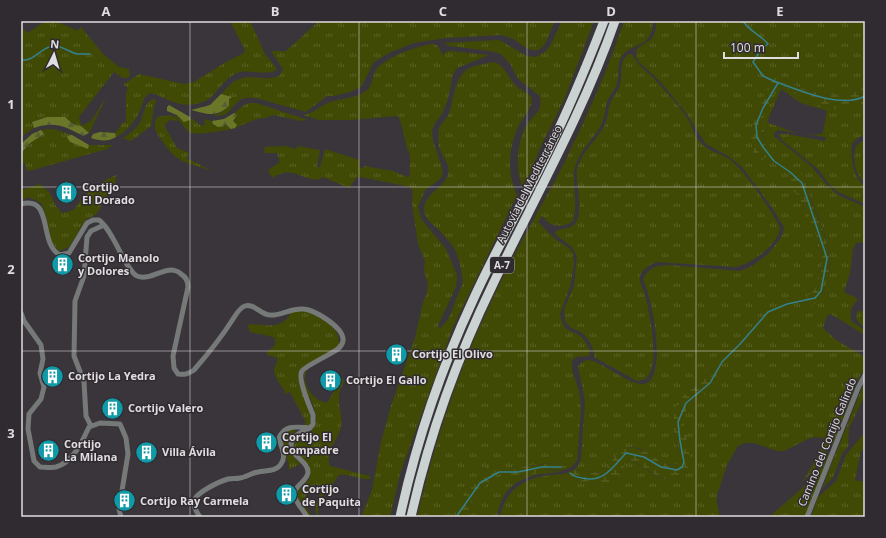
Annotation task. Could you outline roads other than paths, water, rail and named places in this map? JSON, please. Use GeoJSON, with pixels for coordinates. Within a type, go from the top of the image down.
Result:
{"type":"FeatureCollection","features":[{"type":"Feature","properties":{"kind":"highway","name":"Autovía del Mediterráneo"},"geometry":{"type":"LineString","coordinates":[[400,517],[419,442],[450,353],[473,299],[548,150],[589,61],[604,21]]}},
{"type":"Feature","properties":{"kind":"highway","name":"Autovía del Mediterráneo"},"geometry":{"type":"LineString","coordinates":[[411,517],[432,434],[460,357],[493,284],[577,116],[615,21]]}},
{"type":"Feature","properties":{"kind":"street"},"geometry":{"type":"LineString","coordinates":[[21,204],[28,202],[38,205],[45,223],[47,237],[52,250],[60,255],[69,253],[84,226],[90,221],[99,220],[104,225],[132,271],[136,275],[143,277],[171,270],[179,272],[184,276],[188,283],[185,305],[173,356],[174,368],[178,374],[183,375],[194,370],[224,334],[238,312],[245,306],[250,306],[270,316],[302,308],[324,318],[338,328],[343,341],[341,346],[320,361],[306,367],[300,375],[301,382],[313,414],[313,424],[310,428],[294,438],[291,448],[307,468],[308,472],[307,476],[294,492],[296,499],[307,517]]}},
{"type":"Feature","properties":{"kind":"street"},"geometry":{"type":"LineString","coordinates":[[91,426],[86,416],[84,382],[74,356],[75,301],[84,276],[87,237],[91,231],[104,225]]}},
{"type":"Feature","properties":{"kind":"street"},"geometry":{"type":"LineString","coordinates":[[21,313],[24,321],[41,345],[43,359],[40,373],[44,387],[40,399],[29,414],[28,429],[34,461],[40,467],[55,467],[67,461],[78,447],[89,427],[100,423],[120,424],[126,438],[128,454],[119,509],[121,517]]}},
{"type":"Feature","properties":{"kind":"street","name":"Camino del Cortijo Galindo"},"geometry":{"type":"LineString","coordinates":[[807,517],[858,388],[865,375]]}},
{"type":"Feature","properties":{"kind":"street"},"geometry":{"type":"LineString","coordinates":[[200,517],[194,508],[194,502],[198,494],[220,482],[241,478],[280,466],[284,458],[284,452],[279,438],[284,430],[291,427],[310,428]]}},
{"type":"Feature","properties":{"kind":"waterway"},"geometry":{"type":"LineString","coordinates":[[570,473],[574,476],[590,479],[602,476],[607,473],[626,453],[644,457],[661,467],[677,470],[682,467],[684,462],[678,422],[686,403],[710,383],[722,362],[768,312],[787,304],[815,298],[821,291],[827,258],[802,183],[790,172],[774,161],[757,137],[756,125],[763,108],[778,83],[763,76],[753,62],[762,48],[768,44],[748,28],[743,21]]}},
{"type":"Feature","properties":{"kind":"waterway"},"geometry":{"type":"LineString","coordinates":[[21,60],[30,59],[45,49],[53,46],[77,54],[90,54]]}},
{"type":"Feature","properties":{"kind":"waterway"},"geometry":{"type":"LineString","coordinates":[[779,83],[833,100],[856,100],[865,96]]}},
{"type":"Feature","properties":{"kind":"waterway"},"geometry":{"type":"LineString","coordinates":[[456,517],[480,483],[499,472],[518,472],[542,467],[561,467]]}},
{"type":"Feature","properties":{"kind":"place","name":"Cortijo El Dorado"},"geometry":{"type":"Point","coordinates":[66,193]}},
{"type":"Feature","properties":{"kind":"place","name":"Cortijo Manolo y Dolores"},"geometry":{"type":"Point","coordinates":[62,264]}},
{"type":"Feature","properties":{"kind":"place","name":"Cortijo El Olivo"},"geometry":{"type":"Point","coordinates":[396,354]}},
{"type":"Feature","properties":{"kind":"place","name":"Cortijo La Yedra"},"geometry":{"type":"Point","coordinates":[53,376]}},
{"type":"Feature","properties":{"kind":"place","name":"Cortijo El Gallo"},"geometry":{"type":"Point","coordinates":[331,380]}},
{"type":"Feature","properties":{"kind":"place","name":"Cortijo Valero"},"geometry":{"type":"Point","coordinates":[113,408]}},
{"type":"Feature","properties":{"kind":"place","name":"Cortijo El Compadre"},"geometry":{"type":"Point","coordinates":[267,443]}},
{"type":"Feature","properties":{"kind":"place","name":"Cortijo La Milana"},"geometry":{"type":"Point","coordinates":[48,450]}},
{"type":"Feature","properties":{"kind":"place","name":"Villa Ávila"},"geometry":{"type":"Point","coordinates":[147,452]}},
{"type":"Feature","properties":{"kind":"place","name":"Cortijo de Paquita"},"geometry":{"type":"Point","coordinates":[286,495]}},
{"type":"Feature","properties":{"kind":"place","name":"Cortijo Ray Carmela"},"geometry":{"type":"Point","coordinates":[124,501]}}]}
